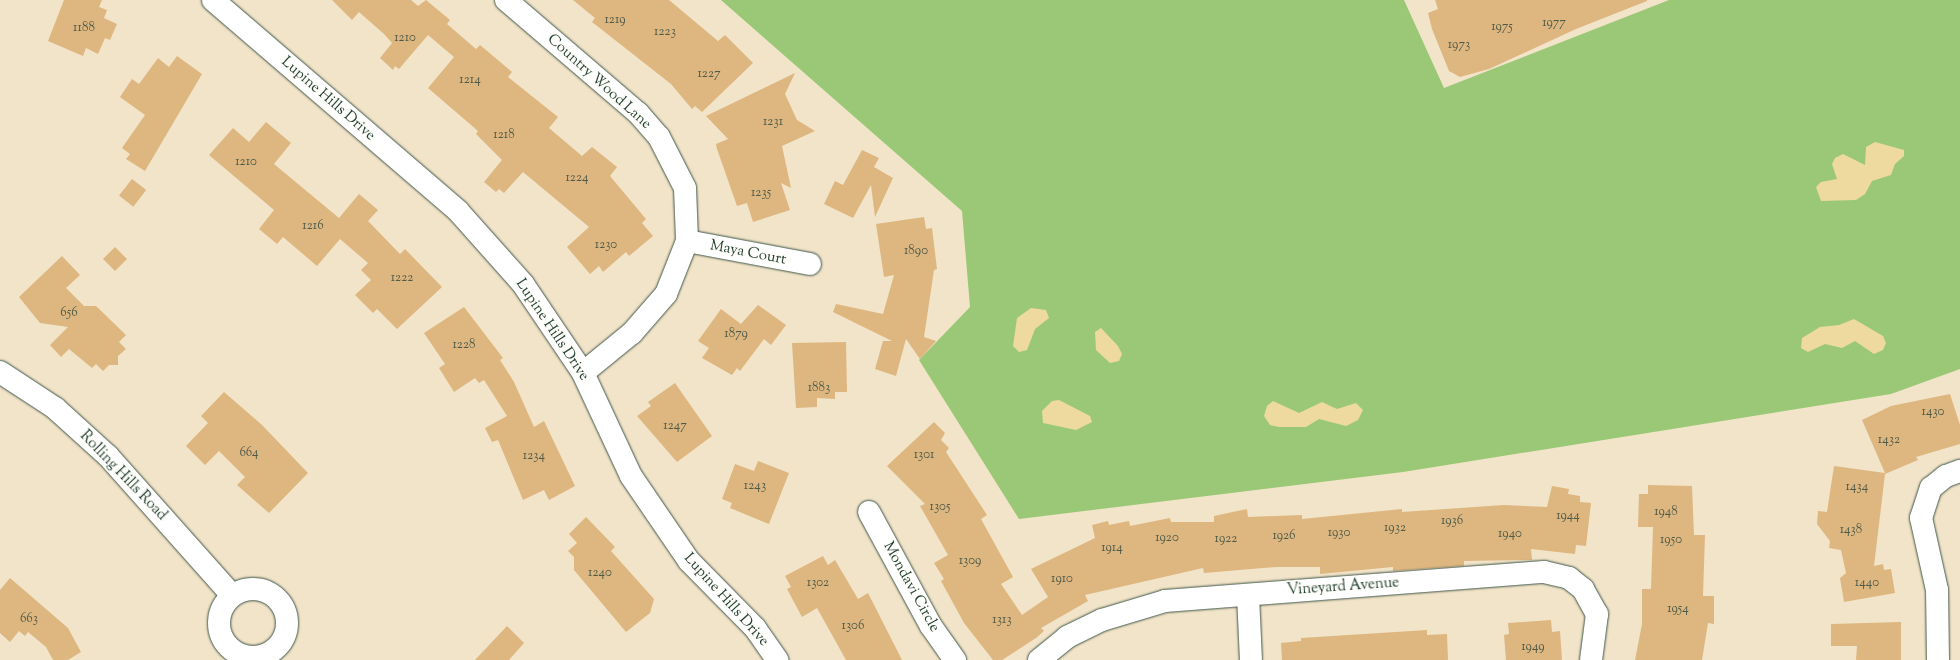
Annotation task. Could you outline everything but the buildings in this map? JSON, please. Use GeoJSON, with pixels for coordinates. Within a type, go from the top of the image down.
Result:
{"type":"FeatureCollection","features":[{"type":"Feature","properties":{"kind":"street","name":"Lupine Hills Drive"},"geometry":{"type":"LineString","coordinates":[[213,0],[458,211],[531,294],[583,373],[635,482],[689,561],[755,628],[777,660]]}},
{"type":"Feature","properties":{"kind":"street","name":"Country Wood Lane"},"geometry":{"type":"LineString","coordinates":[[506,0],[638,113],[659,137],[685,188],[687,241],[666,294],[632,333],[583,373]]}},
{"type":"Feature","properties":{"kind":"street","name":"Maya Court"},"geometry":{"type":"LineString","coordinates":[[687,241],[810,264]]}},
{"type":"Feature","properties":{"kind":"street","name":"Rolling Hills Road"},"geometry":{"type":"LineString","coordinates":[[0,372],[55,408],[108,456],[232,595]]}},
{"type":"Feature","properties":{"kind":"street"},"geometry":{"type":"LineString","coordinates":[[1938,660],[1937,590],[1921,518],[1931,488],[1946,476],[1960,471]]}},
{"type":"Feature","properties":{"kind":"street","name":"Mondavi Circle"},"geometry":{"type":"LineString","coordinates":[[869,512],[931,626],[955,660]]}},
{"type":"Feature","properties":{"kind":"street","name":"Vineyard Avenue"},"geometry":{"type":"LineString","coordinates":[[1039,660],[1068,637],[1102,620],[1165,601],[1544,572],[1569,578],[1583,589],[1597,614],[1591,660]]}},
{"type":"Feature","properties":{"kind":"street"},"geometry":{"type":"LineString","coordinates":[[1248,594],[1251,660]]}},
{"type":"Feature","properties":{"kind":"green space"},"geometry":{"type":"Polygon","coordinates":[[[721,0],[1404,0],[1444,88],[1669,0],[1960,0],[1960,369],[1891,394],[1403,472],[1019,519],[919,360],[970,307],[962,211],[721,0]]]}},
{"type":"Feature","properties":{"kind":"sand"},"geometry":{"type":"Polygon","coordinates":[[[1875,142],[1904,150],[1904,156],[1895,164],[1891,175],[1872,181],[1865,194],[1856,200],[1821,201],[1816,187],[1821,182],[1837,179],[1832,164],[1835,158],[1843,154],[1865,165],[1866,147],[1875,142]]]}},
{"type":"Feature","properties":{"kind":"sand"},"geometry":{"type":"Polygon","coordinates":[[[1031,308],[1046,310],[1049,318],[1035,329],[1027,350],[1019,352],[1013,346],[1017,318],[1031,308]]]}},
{"type":"Feature","properties":{"kind":"sand"},"geometry":{"type":"Polygon","coordinates":[[[1854,319],[1883,336],[1886,343],[1883,350],[1874,354],[1855,341],[1842,348],[1825,344],[1808,352],[1801,348],[1802,338],[1820,327],[1839,325],[1854,319]]]}},
{"type":"Feature","properties":{"kind":"sand"},"geometry":{"type":"Polygon","coordinates":[[[1101,328],[1118,346],[1122,354],[1119,361],[1110,363],[1096,350],[1095,332],[1101,328]]]}},
{"type":"Feature","properties":{"kind":"sand"},"geometry":{"type":"Polygon","coordinates":[[[1059,400],[1090,416],[1092,422],[1076,430],[1043,423],[1042,411],[1052,401],[1059,400]]]}},
{"type":"Feature","properties":{"kind":"sand"},"geometry":{"type":"Polygon","coordinates":[[[1273,401],[1299,413],[1322,402],[1337,409],[1356,403],[1363,410],[1358,420],[1346,426],[1319,419],[1306,427],[1279,427],[1270,425],[1264,416],[1267,406],[1273,401]]]}}]}
